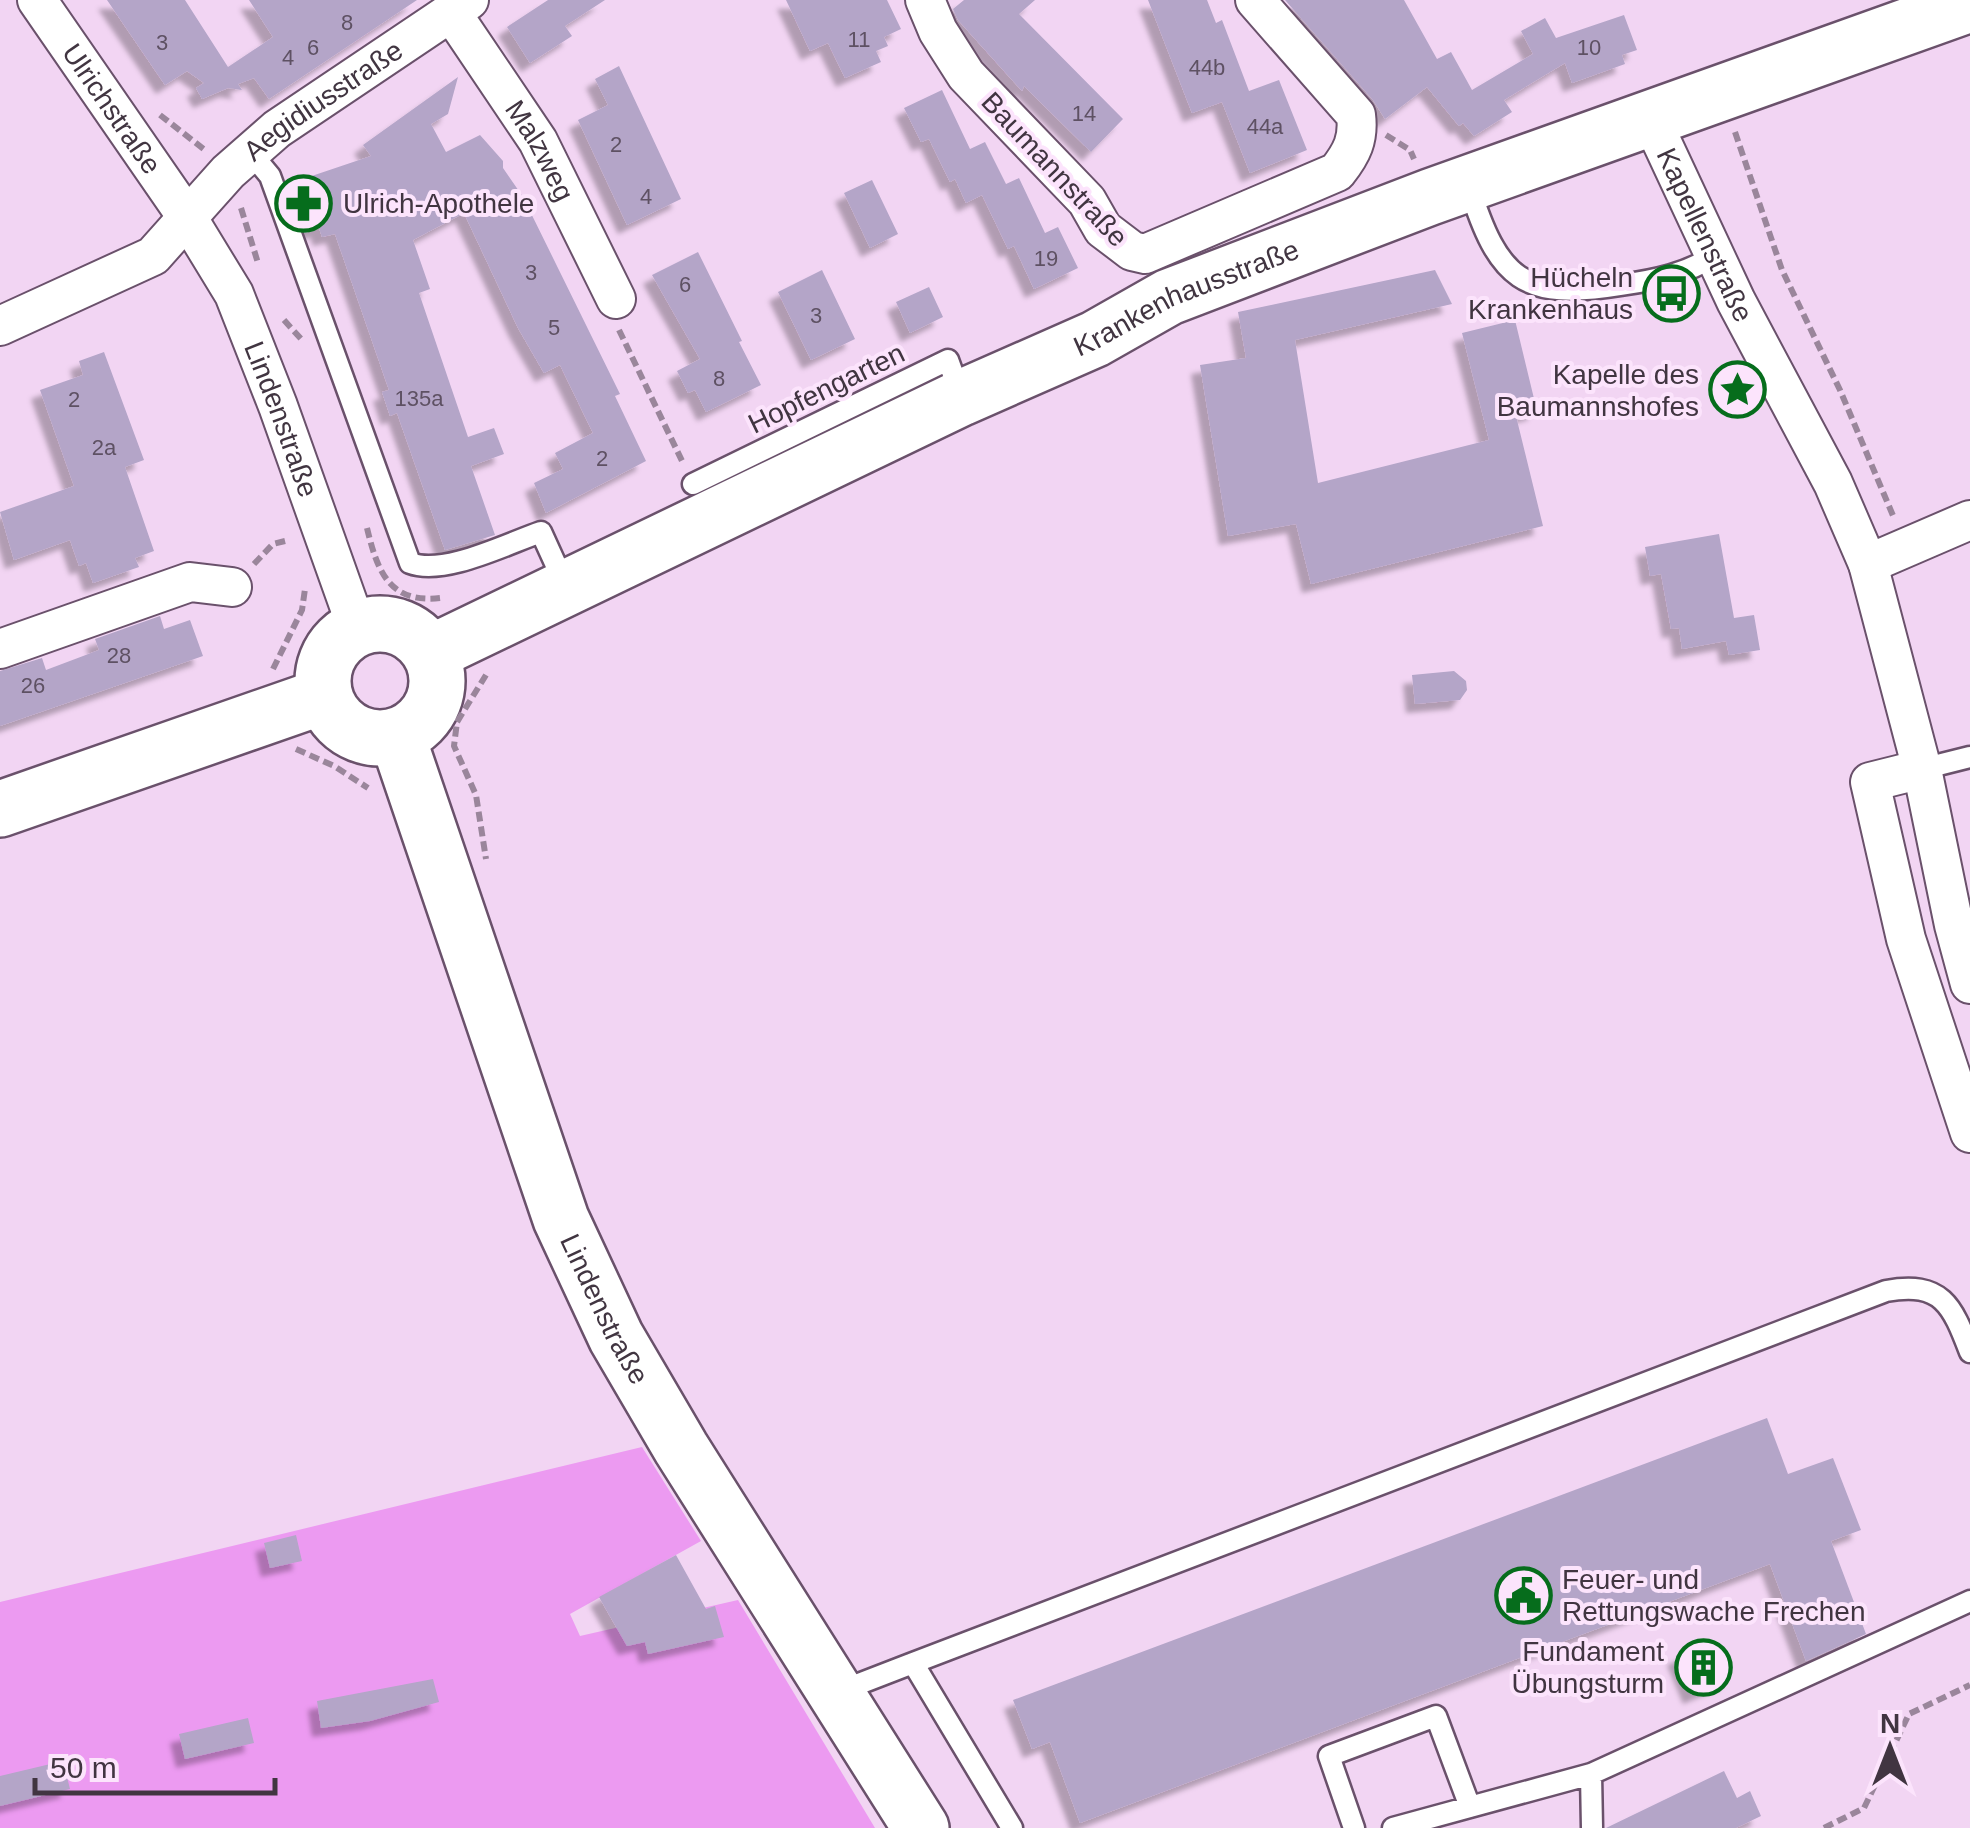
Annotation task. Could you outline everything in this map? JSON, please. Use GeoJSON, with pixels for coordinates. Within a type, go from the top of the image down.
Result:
{"type":"FeatureCollection","features":[{"type":"Feature","properties":{"kind":"street","name":"Ulrichstraße"},"geometry":{"type":"LineString","coordinates":[[37,0],[188,217]]}},
{"type":"Feature","properties":{"kind":"street","name":"Baumannstraße"},"geometry":{"type":"LineString","coordinates":[[925,0],[938,31],[966,75],[1087,201],[1103,228],[1132,252],[1145,254],[1337,172],[1350,155],[1358,134],[1356,115]]}},
{"type":"Feature","properties":{"kind":"street"},"geometry":{"type":"LineString","coordinates":[[1255,0],[1356,115]]}},
{"type":"Feature","properties":{"kind":"street","name":"Krankenhausstraße"},"geometry":{"type":"LineString","coordinates":[[431,653],[962,398],[1095,339],[1169,297],[1449,191],[1970,4]]}},
{"type":"Feature","properties":{"kind":"street","name":"Aegidiusstraße"},"geometry":{"type":"LineString","coordinates":[[0,326],[154,256],[239,162],[277,129],[460,6]]}},
{"type":"Feature","properties":{"kind":"street","name":"Malzweg"},"geometry":{"type":"LineString","coordinates":[[460,6],[538,141],[616,299]]}},
{"type":"Feature","properties":{"kind":"street","name":"Kapellenstraße"},"geometry":{"type":"LineString","coordinates":[[1650,118],[1736,301],[1833,483],[1868,564],[1922,769],[1970,984]]}},
{"type":"Feature","properties":{"kind":"street","name":"Lindenstraße"},"geometry":{"type":"LineString","coordinates":[[188,217],[234,294],[357,628]]}},
{"type":"Feature","properties":{"kind":"street"},"geometry":{"type":"LineString","coordinates":[[1868,564],[1970,520]]}},
{"type":"Feature","properties":{"kind":"street"},"geometry":{"type":"LineString","coordinates":[[0,649],[190,582],[232,587]]}},
{"type":"Feature","properties":{"kind":"street"},"geometry":{"type":"LineString","coordinates":[[385,623],[399,626],[431,653],[437,672],[433,702],[416,726],[398,736],[379,739],[361,736],[332,713],[324,696],[325,664],[332,649],[357,628],[385,623]]}},
{"type":"Feature","properties":{"kind":"street"},"geometry":{"type":"LineString","coordinates":[[0,809],[324,696]]}},
{"type":"Feature","properties":{"kind":"street","name":"Lindenstraße"},"geometry":{"type":"LineString","coordinates":[[398,736],[561,1219],[616,1337],[681,1448],[921,1828]]}},
{"type":"Feature","properties":{"kind":"street"},"geometry":{"type":"LineString","coordinates":[[1922,769],[1870,782],[1906,939],[1970,1132]]}},
{"type":"Feature","properties":{"kind":"lane"},"geometry":{"type":"LineString","coordinates":[[239,162],[270,176],[410,563],[440,567],[541,532],[567,588]]}},
{"type":"Feature","properties":{"kind":"lane"},"geometry":{"type":"LineString","coordinates":[[1449,191],[1482,227],[1506,266],[1538,289],[1577,292],[1672,277],[1716,254]]}},
{"type":"Feature","properties":{"kind":"lane","name":"Hopfengarten"},"geometry":{"type":"LineString","coordinates":[[693,484],[948,360],[962,398]]}},
{"type":"Feature","properties":{"kind":"lane"},"geometry":{"type":"LineString","coordinates":[[1922,769],[1970,757]]}},
{"type":"Feature","properties":{"kind":"lane"},"geometry":{"type":"LineString","coordinates":[[836,1693],[1886,1291],[1910,1287],[1934,1293],[1955,1312],[1970,1352]]}},
{"type":"Feature","properties":{"kind":"lane"},"geometry":{"type":"LineString","coordinates":[[1393,1828],[1592,1774],[1970,1601]]}},
{"type":"Feature","properties":{"kind":"lane"},"geometry":{"type":"LineString","coordinates":[[914,1663],[1012,1828]]}},
{"type":"Feature","properties":{"kind":"lane"},"geometry":{"type":"LineString","coordinates":[[1354,1828],[1329,1756],[1436,1716],[1470,1807]]}},
{"type":"Feature","properties":{"kind":"lane"},"geometry":{"type":"LineString","coordinates":[[1592,1774],[1592,1828]]}},
{"type":"Feature","properties":{"kind":"path"},"geometry":{"type":"LineString","coordinates":[[1721,93],[1782,270],[1840,390],[1906,546]]}},
{"type":"Feature","properties":{"kind":"path"},"geometry":{"type":"LineString","coordinates":[[154,110],[198,143],[239,162],[241,213],[264,275]]}},
{"type":"Feature","properties":{"kind":"path"},"geometry":{"type":"LineString","coordinates":[[1356,115],[1410,150],[1449,191]]}},
{"type":"Feature","properties":{"kind":"path"},"geometry":{"type":"LineString","coordinates":[[616,299],[616,325],[693,484]]}},
{"type":"Feature","properties":{"kind":"path"},"geometry":{"type":"LineString","coordinates":[[279,308],[286,325],[310,348]]}},
{"type":"Feature","properties":{"kind":"path"},"geometry":{"type":"LineString","coordinates":[[363,514],[375,560],[391,587],[419,601],[464,595],[494,654],[488,673],[457,722],[454,746],[476,795],[489,872]]}},
{"type":"Feature","properties":{"kind":"path"},"geometry":{"type":"LineString","coordinates":[[232,587],[273,544],[289,540]]}},
{"type":"Feature","properties":{"kind":"path"},"geometry":{"type":"LineString","coordinates":[[1824,1828],[1864,1808],[1909,1714],[1970,1684]]}},
{"type":"Feature","properties":{"kind":"shaded area"},"geometry":{"type":"Polygon","coordinates":[[[642,1447],[701,1541],[570,1614],[580,1636],[738,1600],[875,1828],[0,1828],[0,1602],[642,1447]]]}},
{"type":"Feature","properties":{"kind":"building"},"geometry":{"type":"Polygon","coordinates":[[[107,0],[185,0],[228,67],[273,37],[249,0],[417,0],[269,99],[254,78],[238,84],[242,90],[228,88],[202,99],[196,88],[204,83],[187,71],[165,85],[107,0]]]}},
{"type":"Feature","properties":{"kind":"building"},"geometry":{"type":"Polygon","coordinates":[[[548,0],[605,0],[565,26],[572,36],[530,63],[507,27],[548,0]]]}},
{"type":"Feature","properties":{"kind":"building"},"geometry":{"type":"Polygon","coordinates":[[[786,0],[887,0],[901,29],[884,37],[888,46],[876,51],[881,62],[845,78],[828,43],[810,51],[786,0]]]}},
{"type":"Feature","properties":{"kind":"building"},"geometry":{"type":"Polygon","coordinates":[[[964,0],[1035,0],[1019,14],[1123,119],[1091,152],[1024,86],[1022,91],[958,20],[953,9],[964,0]]]}},
{"type":"Feature","properties":{"kind":"building"},"geometry":{"type":"Polygon","coordinates":[[[1148,0],[1207,0],[1216,23],[1222,20],[1249,91],[1279,80],[1307,150],[1250,173],[1222,102],[1192,113],[1148,0]]]}},
{"type":"Feature","properties":{"kind":"building"},"geometry":{"type":"Polygon","coordinates":[[[1285,0],[1404,0],[1437,59],[1451,52],[1472,90],[1533,54],[1521,31],[1545,18],[1556,38],[1624,15],[1637,50],[1622,55],[1625,64],[1572,83],[1565,63],[1504,100],[1512,112],[1474,136],[1463,123],[1459,126],[1427,87],[1385,119],[1373,100],[1285,0]]]}},
{"type":"Feature","properties":{"kind":"building"},"geometry":{"type":"Polygon","coordinates":[[[619,66],[681,199],[627,225],[578,120],[608,105],[595,79],[619,66]]]}},
{"type":"Feature","properties":{"kind":"building"},"geometry":{"type":"Polygon","coordinates":[[[458,77],[448,114],[431,124],[446,152],[480,135],[503,161],[503,168],[523,197],[620,394],[615,396],[646,461],[546,513],[534,483],[563,469],[555,453],[593,433],[560,365],[544,373],[518,328],[464,213],[413,240],[430,289],[419,293],[468,437],[494,428],[504,454],[471,466],[495,535],[445,550],[397,413],[390,416],[382,392],[389,390],[335,234],[322,237],[319,228],[305,233],[288,184],[371,156],[363,145],[458,77]]]}},
{"type":"Feature","properties":{"kind":"building"},"geometry":{"type":"Polygon","coordinates":[[[942,90],[970,149],[985,142],[1006,184],[1019,178],[1045,233],[1058,227],[1078,268],[1034,289],[1014,246],[1008,249],[982,195],[966,203],[955,179],[950,182],[929,139],[921,142],[904,108],[942,90]]]}},
{"type":"Feature","properties":{"kind":"building"},"geometry":{"type":"Polygon","coordinates":[[[872,180],[898,234],[870,248],[844,193],[872,180]]]}},
{"type":"Feature","properties":{"kind":"building"},"geometry":{"type":"Polygon","coordinates":[[[698,252],[761,385],[706,412],[695,390],[688,393],[677,371],[700,359],[652,275],[698,252]]]}},
{"type":"Feature","properties":{"kind":"building"},"geometry":{"type":"Polygon","coordinates":[[[822,270],[855,339],[811,360],[778,292],[822,270]]]}},
{"type":"Feature","properties":{"kind":"building"},"geometry":{"type":"Polygon","coordinates":[[[1435,270],[1452,304],[1295,340],[1318,483],[1489,440],[1462,333],[1515,320],[1537,411],[1516,416],[1543,526],[1311,584],[1296,524],[1228,536],[1200,365],[1246,358],[1238,312],[1435,270]]]}},
{"type":"Feature","properties":{"kind":"building"},"geometry":{"type":"Polygon","coordinates":[[[929,287],[943,317],[910,333],[896,302],[929,287]]]}},
{"type":"Feature","properties":{"kind":"building"},"geometry":{"type":"Polygon","coordinates":[[[104,352],[144,460],[125,467],[154,551],[135,558],[139,567],[93,583],[86,563],[79,566],[70,540],[14,560],[0,512],[74,486],[40,390],[83,375],[79,361],[104,352]]]}},
{"type":"Feature","properties":{"kind":"building"},"geometry":{"type":"Polygon","coordinates":[[[1719,534],[1734,618],[1754,615],[1760,650],[1729,655],[1726,641],[1682,649],[1679,628],[1671,629],[1661,574],[1650,576],[1645,547],[1719,534]]]}},
{"type":"Feature","properties":{"kind":"building"},"geometry":{"type":"Polygon","coordinates":[[[160,616],[164,629],[190,620],[203,656],[0,726],[0,671],[42,658],[46,670],[99,650],[95,639],[160,616]]]}},
{"type":"Feature","properties":{"kind":"building"},"geometry":{"type":"Polygon","coordinates":[[[1454,671],[1466,681],[1467,690],[1460,700],[1415,704],[1412,675],[1454,671]]]}},
{"type":"Feature","properties":{"kind":"building"},"geometry":{"type":"Polygon","coordinates":[[[1767,1418],[1788,1474],[1833,1458],[1861,1530],[1831,1541],[1866,1634],[1806,1661],[1770,1564],[1080,1823],[1050,1742],[1032,1749],[1013,1700],[1767,1418]]]}},
{"type":"Feature","properties":{"kind":"building"},"geometry":{"type":"Polygon","coordinates":[[[296,1535],[302,1561],[270,1568],[264,1543],[296,1535]]]}},
{"type":"Feature","properties":{"kind":"building"},"geometry":{"type":"Polygon","coordinates":[[[676,1555],[706,1609],[715,1606],[724,1637],[648,1654],[645,1642],[627,1646],[599,1597],[676,1555]]]}},
{"type":"Feature","properties":{"kind":"building","name":"Fundament Übungsturm"},"geometry":{"type":"Polygon","coordinates":[[[1715,1641],[1730,1679],[1692,1695],[1676,1656],[1715,1641]]]}},
{"type":"Feature","properties":{"kind":"building"},"geometry":{"type":"Polygon","coordinates":[[[433,1679],[439,1702],[370,1721],[321,1728],[317,1701],[433,1679]]]}},
{"type":"Feature","properties":{"kind":"building"},"geometry":{"type":"Polygon","coordinates":[[[248,1718],[254,1743],[185,1759],[179,1734],[248,1718]]]}},
{"type":"Feature","properties":{"kind":"building"},"geometry":{"type":"Polygon","coordinates":[[[63,1761],[70,1789],[0,1806],[0,1776],[63,1761]]]}},
{"type":"Feature","properties":{"kind":"building"},"geometry":{"type":"Polygon","coordinates":[[[1724,1771],[1737,1798],[1750,1791],[1761,1816],[1736,1828],[1606,1828],[1724,1771]]]}},
{"type":"Feature","properties":{"kind":"place","name":"Ulrich-Apothele"},"geometry":{"type":"Point","coordinates":[304,203]}},
{"type":"Feature","properties":{"kind":"place","name":"Hücheln Krankenhaus"},"geometry":{"type":"Point","coordinates":[1672,293]}},
{"type":"Feature","properties":{"kind":"place","name":"Kapelle des Baumannshofes"},"geometry":{"type":"Point","coordinates":[1738,390]}},
{"type":"Feature","properties":{"kind":"place","name":"Feuer- und Rettungswache Frechen"},"geometry":{"type":"Point","coordinates":[1523,1595]}},
{"type":"Feature","properties":{"kind":"place","name":"Fundament Übungsturm"},"geometry":{"type":"Point","coordinates":[1703,1667]}}]}
